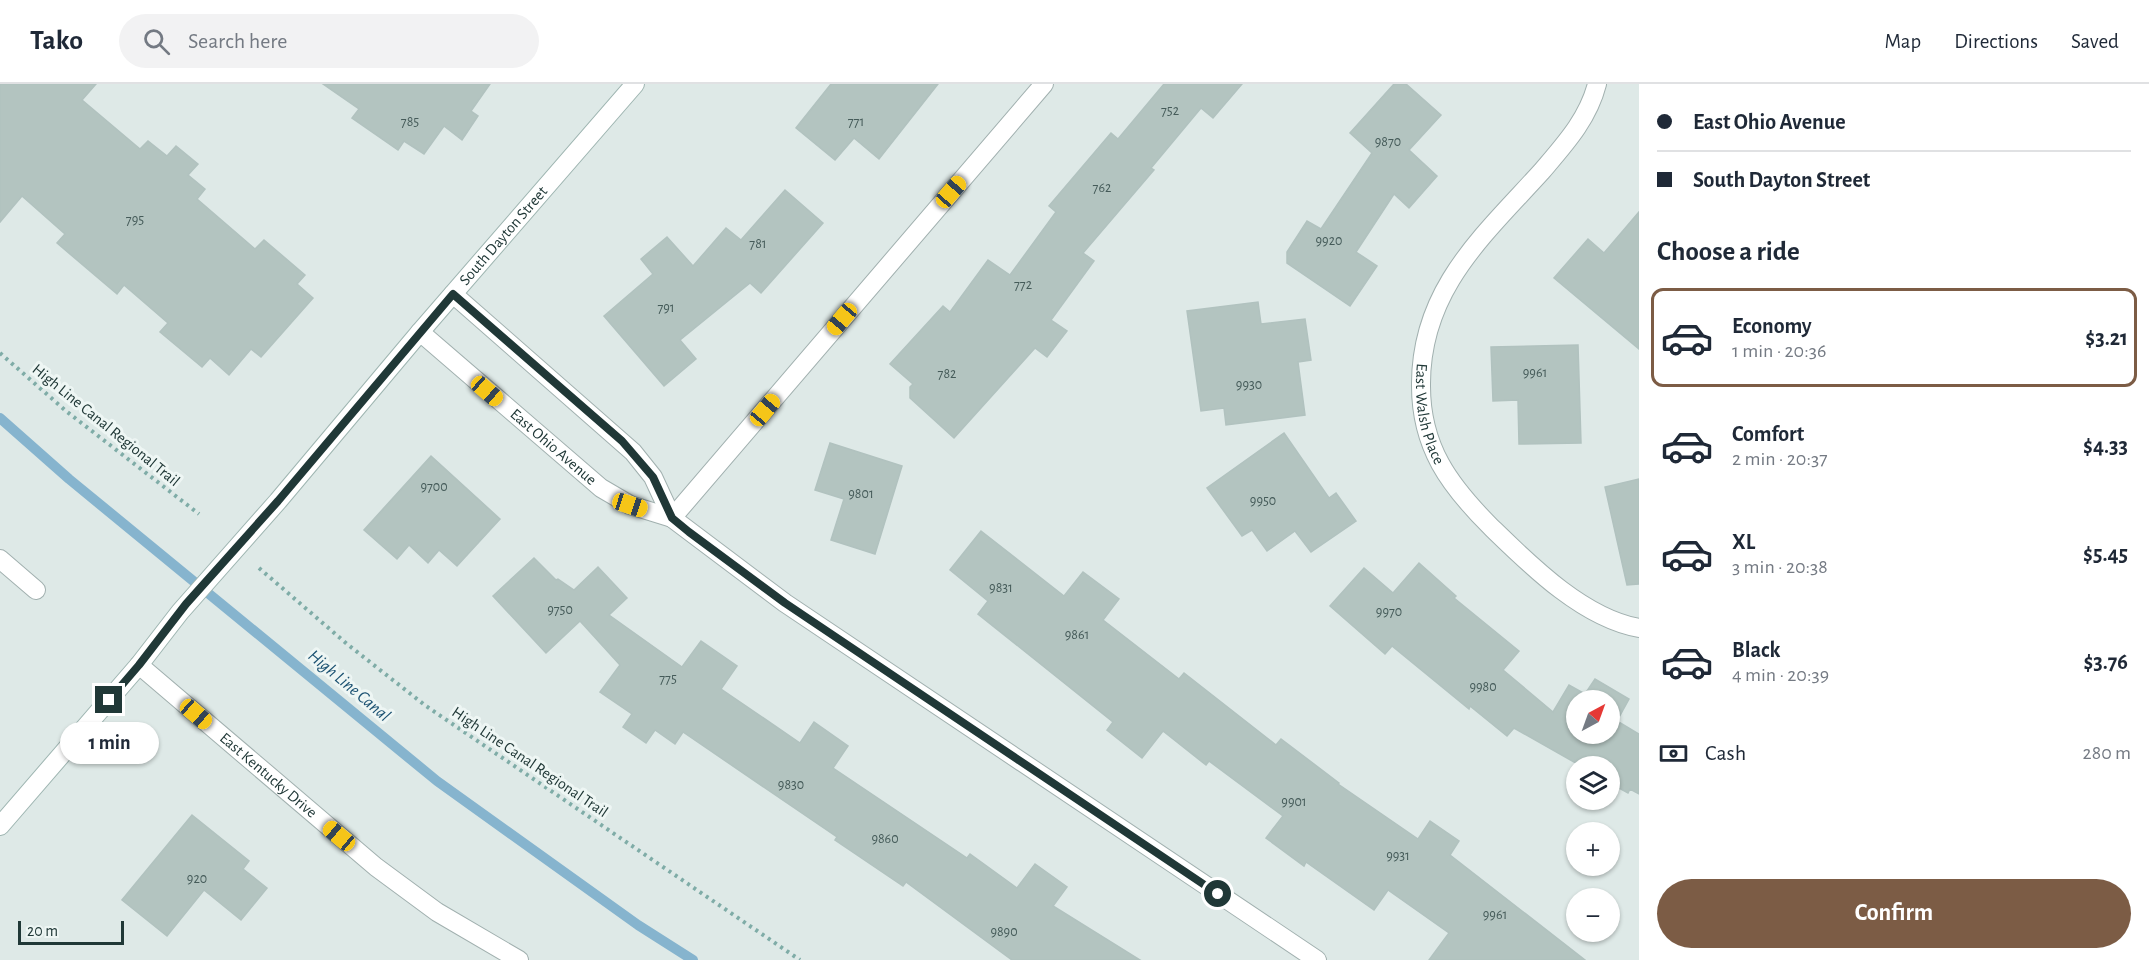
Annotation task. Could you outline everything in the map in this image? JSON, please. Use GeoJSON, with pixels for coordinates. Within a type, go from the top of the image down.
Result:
{"type":"FeatureCollection","features":[{"type":"Feature","properties":{"kind":"street","name":"South Dayton Street"},"geometry":{"type":"LineString","coordinates":[[0,826],[139,665],[186,604],[278,501],[420,332],[635,84]]}},
{"type":"Feature","properties":{"kind":"street"},"geometry":{"type":"LineString","coordinates":[[672,518],[1044,84]]}},
{"type":"Feature","properties":{"kind":"street","name":"East Walsh Place"},"geometry":{"type":"LineString","coordinates":[[1596,84],[1592,101],[1583,120],[1552,160],[1473,247],[1448,282],[1436,306],[1427,333],[1420,365],[1420,394],[1424,424],[1432,451],[1473,508],[1510,545],[1560,588],[1596,612],[1630,626],[1639,627]]}},
{"type":"Feature","properties":{"kind":"street","name":"East Ohio Avenue"},"geometry":{"type":"LineString","coordinates":[[453,294],[633,452],[653,477],[672,518]]}},
{"type":"Feature","properties":{"kind":"street","name":"East Ohio Avenue"},"geometry":{"type":"LineString","coordinates":[[420,332],[601,489],[630,505],[672,518],[785,603],[1317,960]]}},
{"type":"Feature","properties":{"kind":"street"},"geometry":{"type":"LineString","coordinates":[[0,559],[36,590]]}},
{"type":"Feature","properties":{"kind":"street","name":"East Kentucky Drive"},"geometry":{"type":"LineString","coordinates":[[139,665],[384,873],[437,912],[519,960]]}},
{"type":"Feature","properties":{"kind":"path","name":"High Line Canal Regional Trail"},"geometry":{"type":"LineString","coordinates":[[0,353],[66,411],[199,514]]}},
{"type":"Feature","properties":{"kind":"path","name":"High Line Canal Regional Trail"},"geometry":{"type":"LineString","coordinates":[[259,568],[356,652],[426,706],[800,960]]}},
{"type":"Feature","properties":{"kind":"building"},"geometry":{"type":"Polygon","coordinates":[[[0,84],[96,84],[82,100],[140,149],[148,141],[167,156],[176,146],[198,164],[188,175],[205,189],[197,199],[255,249],[264,240],[305,275],[297,284],[313,298],[261,357],[251,349],[229,375],[210,358],[202,367],[160,332],[168,323],[124,285],[117,294],[57,243],[65,234],[22,196],[0,222],[0,84]]]}},
{"type":"Feature","properties":{"kind":"building"},"geometry":{"type":"Polygon","coordinates":[[[323,84],[490,84],[471,111],[478,116],[462,140],[444,126],[424,154],[404,141],[398,150],[352,118],[359,109],[323,84]]]}},
{"type":"Feature","properties":{"kind":"building"},"geometry":{"type":"Polygon","coordinates":[[[831,84],[938,84],[879,159],[854,138],[835,160],[796,128],[831,84]]]}},
{"type":"Feature","properties":{"kind":"building"},"geometry":{"type":"Polygon","coordinates":[[[1164,84],[1242,84],[1213,118],[1201,108],[1151,168],[1154,170],[1083,253],[1094,261],[1051,320],[1067,331],[1047,357],[1035,348],[954,438],[910,398],[910,387],[913,384],[890,364],[943,306],[950,312],[988,260],[1010,275],[1056,212],[1049,206],[1111,133],[1118,139],[1164,84]]]}},
{"type":"Feature","properties":{"kind":"building"},"geometry":{"type":"Polygon","coordinates":[[[1394,84],[1406,84],[1441,115],[1409,150],[1437,176],[1409,208],[1394,194],[1356,252],[1377,266],[1350,306],[1287,263],[1287,252],[1307,221],[1321,229],[1372,153],[1350,133],[1394,84]]]}},
{"type":"Feature","properties":{"kind":"building"},"geometry":{"type":"Polygon","coordinates":[[[785,190],[823,223],[761,293],[750,283],[680,340],[696,359],[664,386],[604,316],[653,274],[641,259],[667,237],[693,266],[726,228],[741,240],[785,190]]]}},
{"type":"Feature","properties":{"kind":"building"},"geometry":{"type":"Polygon","coordinates":[[[1639,212],[1639,349],[1554,278],[1588,239],[1604,253],[1639,212]]]}},
{"type":"Feature","properties":{"kind":"building"},"geometry":{"type":"Polygon","coordinates":[[[1258,302],[1261,324],[1305,319],[1311,360],[1298,362],[1305,415],[1226,425],[1224,408],[1201,411],[1187,311],[1258,302]]]}},
{"type":"Feature","properties":{"kind":"building"},"geometry":{"type":"Polygon","coordinates":[[[1578,345],[1581,443],[1519,444],[1518,400],[1493,401],[1491,347],[1578,345]]]}},
{"type":"Feature","properties":{"kind":"building"},"geometry":{"type":"Polygon","coordinates":[[[1284,433],[1329,498],[1336,493],[1356,521],[1311,552],[1295,531],[1267,551],[1252,530],[1242,536],[1207,488],[1284,433]]]}},
{"type":"Feature","properties":{"kind":"building"},"geometry":{"type":"Polygon","coordinates":[[[830,443],[902,466],[875,554],[831,540],[844,499],[815,490],[830,443]]]}},
{"type":"Feature","properties":{"kind":"building"},"geometry":{"type":"Polygon","coordinates":[[[431,456],[500,519],[457,566],[439,550],[428,563],[409,545],[397,559],[364,530],[431,456]]]}},
{"type":"Feature","properties":{"kind":"building"},"geometry":{"type":"Polygon","coordinates":[[[1639,479],[1639,584],[1627,585],[1605,487],[1639,479]]]}},
{"type":"Feature","properties":{"kind":"building"},"geometry":{"type":"Polygon","coordinates":[[[981,531],[1064,596],[1083,572],[1119,599],[1103,620],[1179,679],[1184,673],[1276,745],[1281,739],[1338,784],[1418,839],[1430,821],[1459,841],[1450,855],[1585,960],[1429,960],[1449,933],[1388,890],[1374,910],[1306,862],[1304,866],[1266,838],[1283,816],[1209,761],[1206,765],[1163,731],[1142,758],[1107,730],[1113,722],[978,614],[988,601],[950,570],[981,531]]]}},
{"type":"Feature","properties":{"kind":"building"},"geometry":{"type":"Polygon","coordinates":[[[534,558],[556,580],[558,579],[574,590],[598,567],[627,598],[609,615],[682,667],[701,641],[737,666],[721,689],[800,743],[814,722],[848,746],[833,768],[967,858],[970,854],[1017,888],[1035,864],[1067,887],[1053,906],[1140,960],[1012,960],[906,882],[903,886],[835,840],[837,837],[683,732],[675,744],[655,730],[646,743],[623,727],[632,714],[600,692],[620,665],[580,621],[546,653],[493,596],[534,558]]]}},
{"type":"Feature","properties":{"kind":"building"},"geometry":{"type":"Polygon","coordinates":[[[1419,563],[1456,596],[1454,598],[1519,651],[1503,670],[1553,712],[1566,690],[1566,744],[1620,744],[1620,723],[1639,734],[1639,794],[1630,789],[1628,793],[1620,789],[1620,756],[1566,757],[1514,728],[1507,736],[1470,706],[1469,709],[1392,646],[1385,654],[1330,606],[1364,568],[1393,593],[1419,563]]]}},
{"type":"Feature","properties":{"kind":"building"},"geometry":{"type":"Polygon","coordinates":[[[1595,679],[1614,690],[1588,690],[1595,679]]]}},
{"type":"Feature","properties":{"kind":"building"},"geometry":{"type":"Polygon","coordinates":[[[1569,685],[1578,690],[1566,690],[1569,685]]]}},
{"type":"Feature","properties":{"kind":"building"},"geometry":{"type":"Polygon","coordinates":[[[1620,694],[1629,699],[1620,716],[1620,694]]]}},
{"type":"Feature","properties":{"kind":"building"},"geometry":{"type":"Polygon","coordinates":[[[192,815],[249,861],[243,869],[267,888],[241,920],[204,890],[167,936],[122,900],[192,815]]]}},
{"type":"Feature","properties":{"kind":"waterway","name":"High Line Canal"},"geometry":{"type":"LineString","coordinates":[[0,418],[69,479],[437,781],[638,925],[693,960]]}},
{"type":"Feature","properties":{"kind":"route"},"geometry":{"type":"LineString","coordinates":[[109,700],[186,604],[278,501],[453,294],[633,452],[653,477],[672,518],[689,532],[785,603],[1218,894]]}}]}
